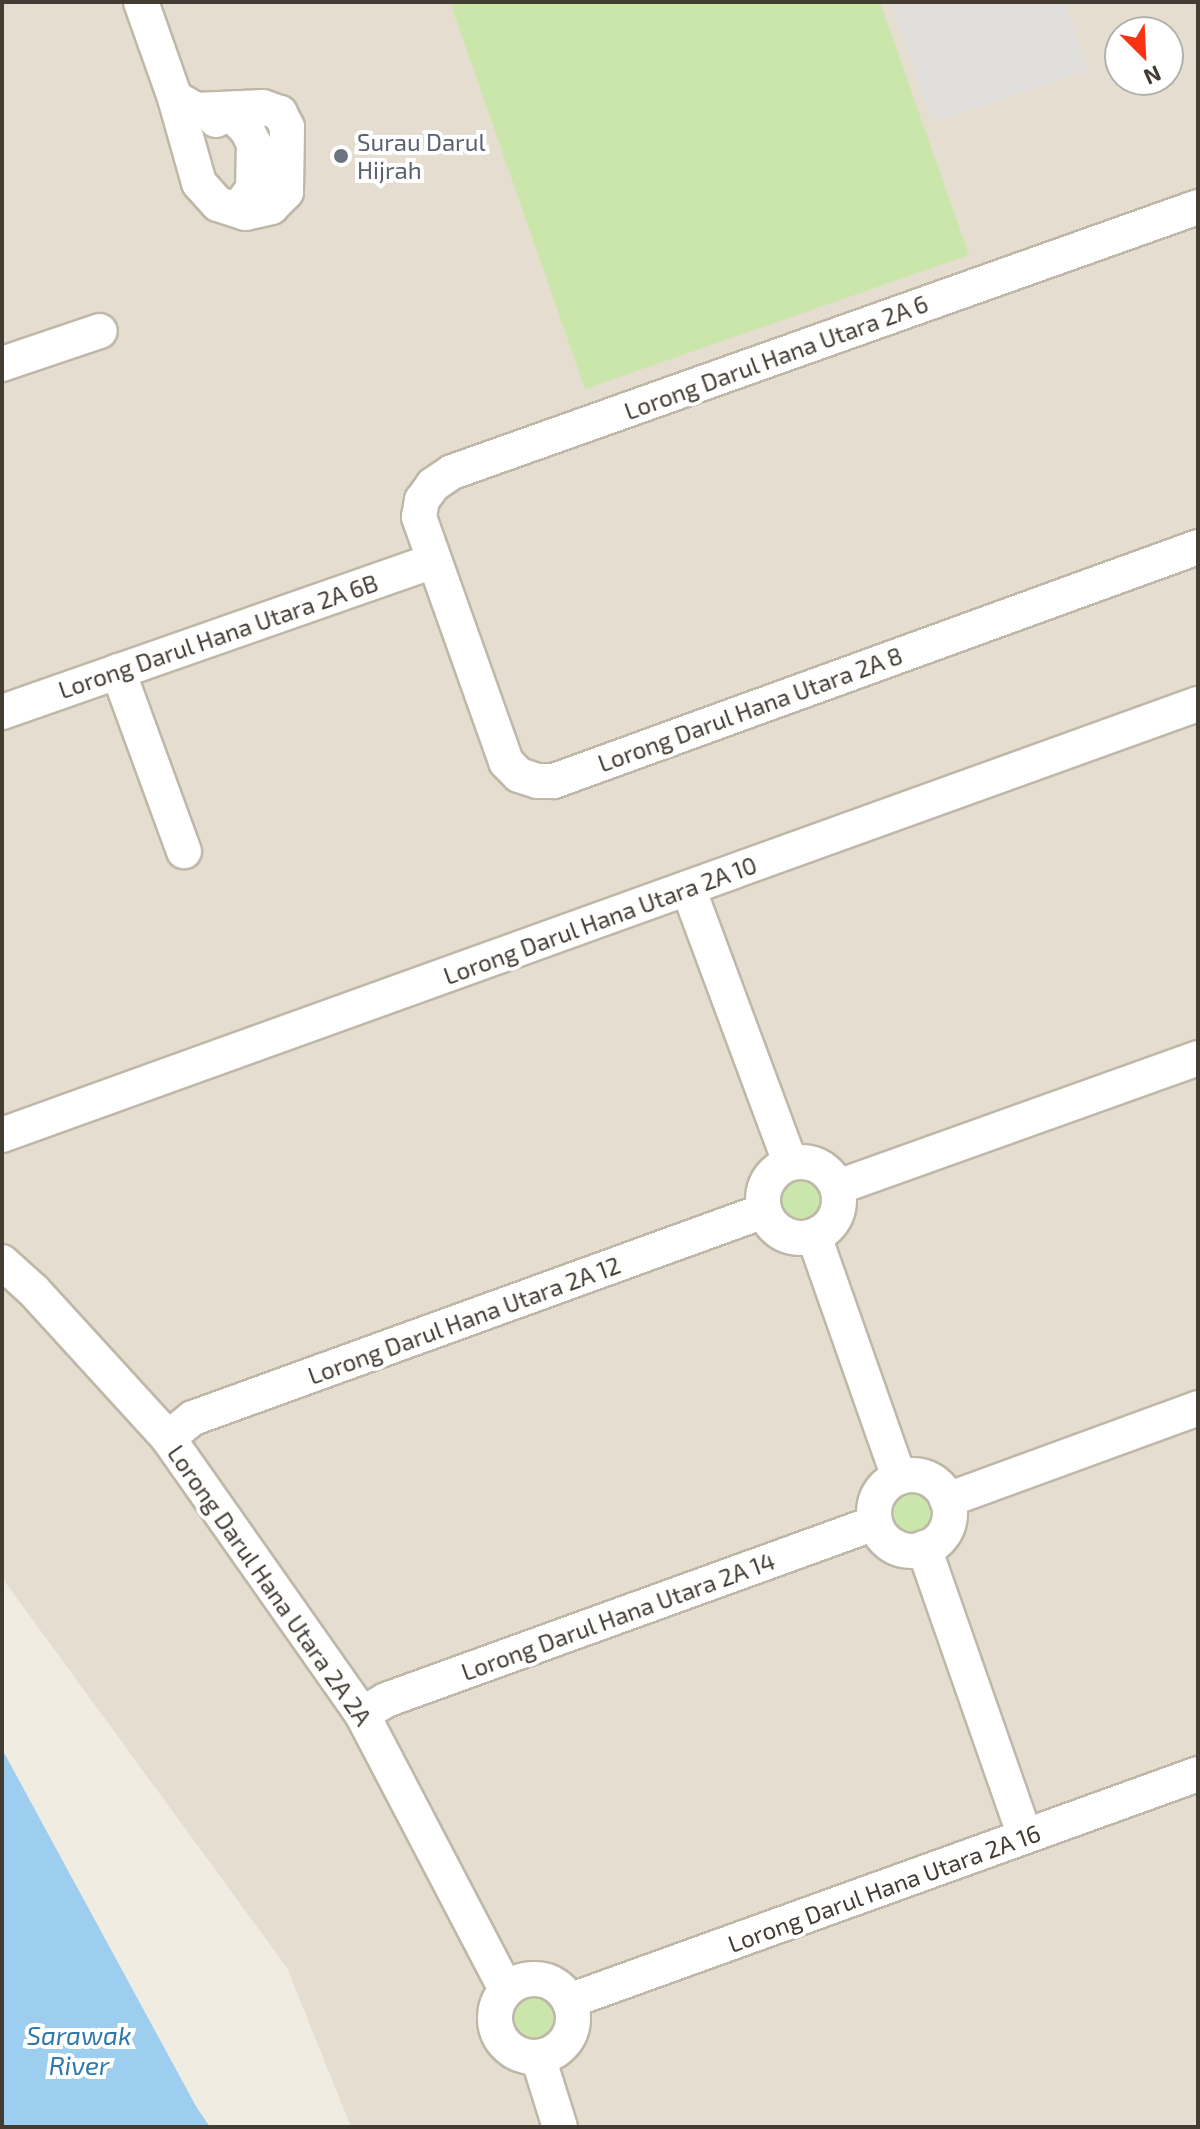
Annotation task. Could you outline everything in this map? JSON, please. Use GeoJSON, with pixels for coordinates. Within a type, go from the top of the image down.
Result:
{"type":"FeatureCollection","features":[{"type":"Feature","properties":{"kind":"street"},"geometry":{"type":"LineString","coordinates":[[141,2],[175,98],[199,183],[218,204],[246,213],[271,207],[286,192],[287,127],[280,113],[263,107],[196,110],[175,98]]}},
{"type":"Feature","properties":{"kind":"street"},"geometry":{"type":"LineString","coordinates":[[190,153],[202,131],[227,110]]}},
{"type":"Feature","properties":{"kind":"street","name":"Lorong Darul Hana Utara 2A 6"},"geometry":{"type":"LineString","coordinates":[[433,561],[419,517],[422,500],[433,485],[452,472],[1198,207]]}},
{"type":"Feature","properties":{"kind":"street"},"geometry":{"type":"LineString","coordinates":[[2,364],[100,331]]}},
{"type":"Feature","properties":{"kind":"street","name":"Lorong Darul Hana Utara 2A 8"},"geometry":{"type":"LineString","coordinates":[[433,561],[506,762],[519,775],[537,781],[554,781],[1198,547]]}},
{"type":"Feature","properties":{"kind":"street","name":"Lorong Darul Hana Utara 2A 6B"},"geometry":{"type":"LineString","coordinates":[[2,712],[433,561]]}},
{"type":"Feature","properties":{"kind":"street"},"geometry":{"type":"LineString","coordinates":[[118,671],[184,851]]}},
{"type":"Feature","properties":{"kind":"street","name":"Lorong Darul Hana Utara 2A 10"},"geometry":{"type":"LineString","coordinates":[[2,1135],[1198,704]]}},
{"type":"Feature","properties":{"kind":"street"},"geometry":{"type":"LineString","coordinates":[[688,888],[790,1163]]}},
{"type":"Feature","properties":{"kind":"street"},"geometry":{"type":"LineString","coordinates":[[838,1187],[1198,1058]]}},
{"type":"Feature","properties":{"kind":"street"},"geometry":{"type":"LineString","coordinates":[[790,1163],[816,1165],[827,1171],[838,1187],[839,1207],[834,1219],[814,1236],[789,1236],[777,1230],[764,1211],[766,1186],[772,1176],[790,1163]]}},
{"type":"Feature","properties":{"kind":"street","name":"Lorong Darul Hana Utara 2A 12"},"geometry":{"type":"LineString","coordinates":[[168,1438],[193,1418],[764,1211]]}},
{"type":"Feature","properties":{"kind":"street"},"geometry":{"type":"LineString","coordinates":[[814,1236],[899,1477]]}},
{"type":"Feature","properties":{"kind":"street","name":"Lorong Darul Hana Utara 2A 2A"},"geometry":{"type":"LineString","coordinates":[[2,1262],[34,1291],[168,1438],[362,1714],[506,1990]]}},
{"type":"Feature","properties":{"kind":"street"},"geometry":{"type":"LineString","coordinates":[[947,1500],[1198,1408]]}},
{"type":"Feature","properties":{"kind":"street"},"geometry":{"type":"LineString","coordinates":[[918,1475],[930,1480],[947,1500],[948,1522],[943,1534],[924,1548],[899,1549],[888,1543],[875,1523],[877,1498],[883,1487],[899,1477],[918,1475]]}},
{"type":"Feature","properties":{"kind":"street","name":"Lorong Darul Hana Utara 2A 14"},"geometry":{"type":"LineString","coordinates":[[362,1714],[386,1700],[875,1523]]}},
{"type":"Feature","properties":{"kind":"street"},"geometry":{"type":"LineString","coordinates":[[924,1548],[1025,1836]]}},
{"type":"Feature","properties":{"kind":"street","name":"Lorong Darul Hana Utara 2A 16"},"geometry":{"type":"LineString","coordinates":[[569,2001],[1198,1774]]}},
{"type":"Feature","properties":{"kind":"street"},"geometry":{"type":"LineString","coordinates":[[541,1979],[553,1984],[569,2001],[571,2029],[565,2040],[556,2049],[538,2057],[518,2054],[499,2036],[495,2012],[506,1990],[517,1982],[541,1979]]}},
{"type":"Feature","properties":{"kind":"street"},"geometry":{"type":"LineString","coordinates":[[538,2057],[560,2127]]}},
{"type":"Feature","properties":{"kind":"shaded area"},"geometry":{"type":"Polygon","coordinates":[[[2,2],[1198,2],[1198,2127],[351,2127],[287,1968],[2,1578],[2,2]]]}},
{"type":"Feature","properties":{"kind":"shaded area"},"geometry":{"type":"Polygon","coordinates":[[[891,2],[1065,2],[1088,70],[932,123],[891,2]]]}},
{"type":"Feature","properties":{"kind":"green space"},"geometry":{"type":"Polygon","coordinates":[[[450,2],[880,2],[969,255],[585,389],[450,2]]]}},
{"type":"Feature","properties":{"kind":"green space"},"geometry":{"type":"Polygon","coordinates":[[[801,1172],[821,1180],[829,1200],[821,1220],[801,1228],[781,1220],[773,1200],[781,1180],[801,1172]]]}},
{"type":"Feature","properties":{"kind":"green space"},"geometry":{"type":"Polygon","coordinates":[[[912,1484],[932,1492],[940,1512],[932,1532],[912,1540],[892,1532],[884,1512],[892,1492],[912,1484]]]}},
{"type":"Feature","properties":{"kind":"green space"},"geometry":{"type":"Polygon","coordinates":[[[533,1988],[553,1997],[562,2017],[553,2037],[533,2046],[513,2037],[504,2017],[513,1997],[533,1988]]]}},
{"type":"Feature","properties":{"kind":"water","name":"Sarawak River"},"geometry":{"type":"Polygon","coordinates":[[[2,1749],[197,2108],[210,2127],[2,2127],[2,1749]]]}},
{"type":"Feature","properties":{"kind":"place","name":"Surau Darul Hijrah"},"geometry":{"type":"Point","coordinates":[341,156]}}]}
